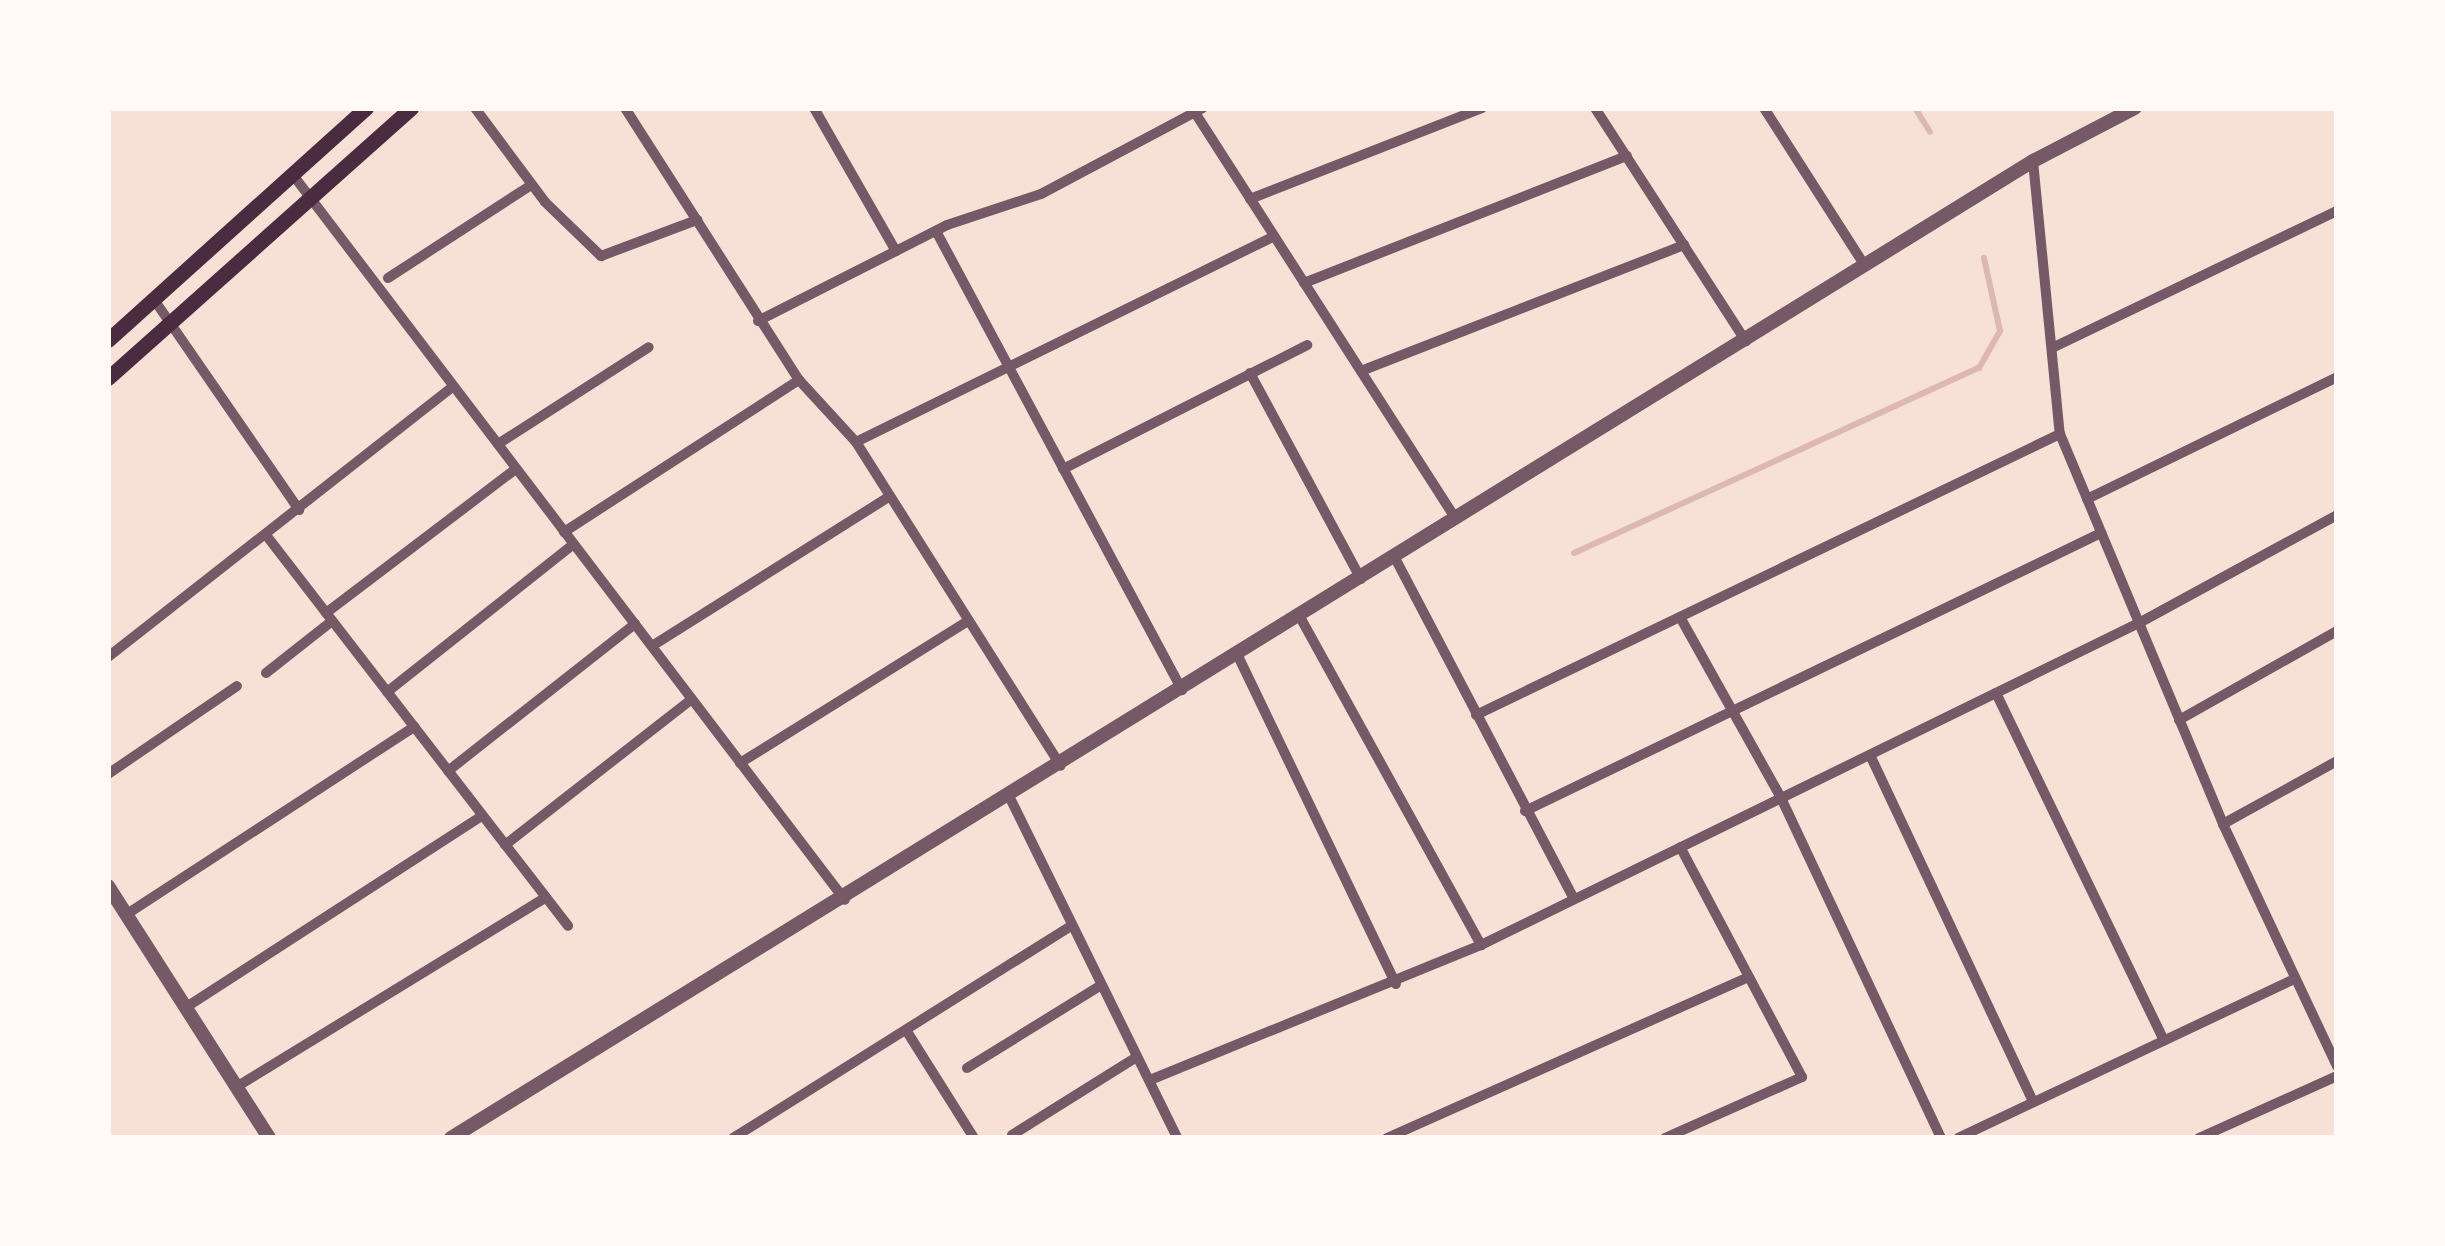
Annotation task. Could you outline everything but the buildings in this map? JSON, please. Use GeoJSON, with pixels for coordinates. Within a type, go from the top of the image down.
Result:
{"type":"FeatureCollection","features":[{"type":"Feature","properties":{"kind":"main road"},"geometry":{"type":"LineString","coordinates":[[108,340],[366,108]]}},
{"type":"Feature","properties":{"kind":"main road"},"geometry":{"type":"LineString","coordinates":[[108,378],[172,327],[411,108]]}},
{"type":"Feature","properties":{"kind":"street"},"geometry":{"type":"LineString","coordinates":[[475,108],[531,185],[601,256],[698,220]]}},
{"type":"Feature","properties":{"kind":"street"},"geometry":{"type":"LineString","coordinates":[[625,108],[758,321],[799,380],[856,442],[1061,766]]}},
{"type":"Feature","properties":{"kind":"street"},"geometry":{"type":"LineString","coordinates":[[814,108],[896,251]]}},
{"type":"Feature","properties":{"kind":"street"},"geometry":{"type":"LineString","coordinates":[[1250,199],[1482,108]]}},
{"type":"Feature","properties":{"kind":"street"},"geometry":{"type":"LineString","coordinates":[[1595,108],[1746,340]]}},
{"type":"Feature","properties":{"kind":"street"},"geometry":{"type":"LineString","coordinates":[[1764,108],[1865,266]]}},
{"type":"Feature","properties":{"kind":"street"},"geometry":{"type":"LineString","coordinates":[[451,1138],[469,1133],[2033,160],[2135,108]]}},
{"type":"Feature","properties":{"kind":"street"},"geometry":{"type":"LineString","coordinates":[[758,321],[936,231],[1041,194],[1196,109],[1456,520]]}},
{"type":"Feature","properties":{"kind":"street"},"geometry":{"type":"LineString","coordinates":[[1304,283],[1627,156]]}},
{"type":"Feature","properties":{"kind":"street"},"geometry":{"type":"LineString","coordinates":[[2033,160],[2060,434],[2223,824],[2292,980],[2337,1066]]}},
{"type":"Feature","properties":{"kind":"street"},"geometry":{"type":"LineString","coordinates":[[293,175],[845,900]]}},
{"type":"Feature","properties":{"kind":"street"},"geometry":{"type":"LineString","coordinates":[[388,278],[531,185]]}},
{"type":"Feature","properties":{"kind":"street"},"geometry":{"type":"LineString","coordinates":[[2052,348],[2337,211]]}},
{"type":"Feature","properties":{"kind":"street"},"geometry":{"type":"LineString","coordinates":[[936,231],[1182,690]]}},
{"type":"Feature","properties":{"kind":"street"},"geometry":{"type":"LineString","coordinates":[[856,442],[1274,236]]}},
{"type":"Feature","properties":{"kind":"street"},"geometry":{"type":"LineString","coordinates":[[1361,370],[1684,245]]}},
{"type":"Feature","properties":{"kind":"street"},"geometry":{"type":"LineString","coordinates":[[155,302],[299,510]]}},
{"type":"Feature","properties":{"kind":"street"},"geometry":{"type":"LineString","coordinates":[[1063,469],[1307,345]]}},
{"type":"Feature","properties":{"kind":"street"},"geometry":{"type":"LineString","coordinates":[[498,444],[649,347]]}},
{"type":"Feature","properties":{"kind":"street"},"geometry":{"type":"LineString","coordinates":[[1250,374],[1360,579]]}},
{"type":"Feature","properties":{"kind":"street"},"geometry":{"type":"LineString","coordinates":[[2087,499],[2337,376]]}},
{"type":"Feature","properties":{"kind":"street"},"geometry":{"type":"LineString","coordinates":[[564,532],[799,380]]}},
{"type":"Feature","properties":{"kind":"street"},"geometry":{"type":"LineString","coordinates":[[108,657],[454,386]]}},
{"type":"Feature","properties":{"kind":"street"},"geometry":{"type":"LineString","coordinates":[[1475,715],[2060,434]]}},
{"type":"Feature","properties":{"kind":"street"},"geometry":{"type":"LineString","coordinates":[[266,673],[516,469]]}},
{"type":"Feature","properties":{"kind":"street"},"geometry":{"type":"LineString","coordinates":[[652,646],[890,496]]}},
{"type":"Feature","properties":{"kind":"street"},"geometry":{"type":"LineString","coordinates":[[1150,1080],[1396,984],[1481,945],[2138,623],[2337,514]]}},
{"type":"Feature","properties":{"kind":"street"},"geometry":{"type":"LineString","coordinates":[[1525,811],[2101,532]]}},
{"type":"Feature","properties":{"kind":"street"},"geometry":{"type":"LineString","coordinates":[[266,536],[568,926]]}},
{"type":"Feature","properties":{"kind":"street"},"geometry":{"type":"LineString","coordinates":[[386,692],[574,544]]}},
{"type":"Feature","properties":{"kind":"street"},"geometry":{"type":"LineString","coordinates":[[1395,558],[1574,899]]}},
{"type":"Feature","properties":{"kind":"street"},"geometry":{"type":"LineString","coordinates":[[1300,617],[1481,945]]}},
{"type":"Feature","properties":{"kind":"street"},"geometry":{"type":"LineString","coordinates":[[1680,617],[1781,798],[1941,1138]]}},
{"type":"Feature","properties":{"kind":"street"},"geometry":{"type":"LineString","coordinates":[[740,763],[968,621]]}},
{"type":"Feature","properties":{"kind":"street"},"geometry":{"type":"LineString","coordinates":[[448,771],[635,624]]}},
{"type":"Feature","properties":{"kind":"street"},"geometry":{"type":"LineString","coordinates":[[2179,720],[2337,631]]}},
{"type":"Feature","properties":{"kind":"street"},"geometry":{"type":"LineString","coordinates":[[1238,656],[1396,984]]}},
{"type":"Feature","properties":{"kind":"street"},"geometry":{"type":"LineString","coordinates":[[108,774],[237,686]]}},
{"type":"Feature","properties":{"kind":"street"},"geometry":{"type":"LineString","coordinates":[[1996,692],[2164,1040]]}},
{"type":"Feature","properties":{"kind":"street"},"geometry":{"type":"LineString","coordinates":[[505,845],[692,699]]}},
{"type":"Feature","properties":{"kind":"street"},"geometry":{"type":"LineString","coordinates":[[127,914],[414,728]]}},
{"type":"Feature","properties":{"kind":"street"},"geometry":{"type":"LineString","coordinates":[[1870,755],[2033,1102]]}},
{"type":"Feature","properties":{"kind":"street"},"geometry":{"type":"LineString","coordinates":[[2223,824],[2337,761]]}},
{"type":"Feature","properties":{"kind":"street"},"geometry":{"type":"LineString","coordinates":[[1010,798],[1178,1138]]}},
{"type":"Feature","properties":{"kind":"street"},"geometry":{"type":"LineString","coordinates":[[188,1006],[482,816]]}},
{"type":"Feature","properties":{"kind":"street"},"geometry":{"type":"LineString","coordinates":[[1665,1138],[1802,1077],[1680,848]]}},
{"type":"Feature","properties":{"kind":"street"},"geometry":{"type":"LineString","coordinates":[[108,886],[269,1138]]}},
{"type":"Feature","properties":{"kind":"street"},"geometry":{"type":"LineString","coordinates":[[238,1086],[546,898]]}},
{"type":"Feature","properties":{"kind":"street"},"geometry":{"type":"LineString","coordinates":[[733,1138],[1071,926]]}},
{"type":"Feature","properties":{"kind":"street"},"geometry":{"type":"LineString","coordinates":[[1388,1138],[1748,978]]}},
{"type":"Feature","properties":{"kind":"street"},"geometry":{"type":"LineString","coordinates":[[1958,1138],[2292,980]]}},
{"type":"Feature","properties":{"kind":"street"},"geometry":{"type":"LineString","coordinates":[[967,1068],[1100,986]]}},
{"type":"Feature","properties":{"kind":"street"},"geometry":{"type":"LineString","coordinates":[[906,1030],[974,1138]]}},
{"type":"Feature","properties":{"kind":"street"},"geometry":{"type":"LineString","coordinates":[[1012,1135],[1137,1057]]}},
{"type":"Feature","properties":{"kind":"street"},"geometry":{"type":"LineString","coordinates":[[2199,1138],[2337,1076]]}},
{"type":"Feature","properties":{"kind":"waterway"},"geometry":{"type":"LineString","coordinates":[[1915,108],[1930,132]]}},
{"type":"Feature","properties":{"kind":"waterway"},"geometry":{"type":"LineString","coordinates":[[1574,553],[1979,368],[2000,331],[1984,258]]}}]}
